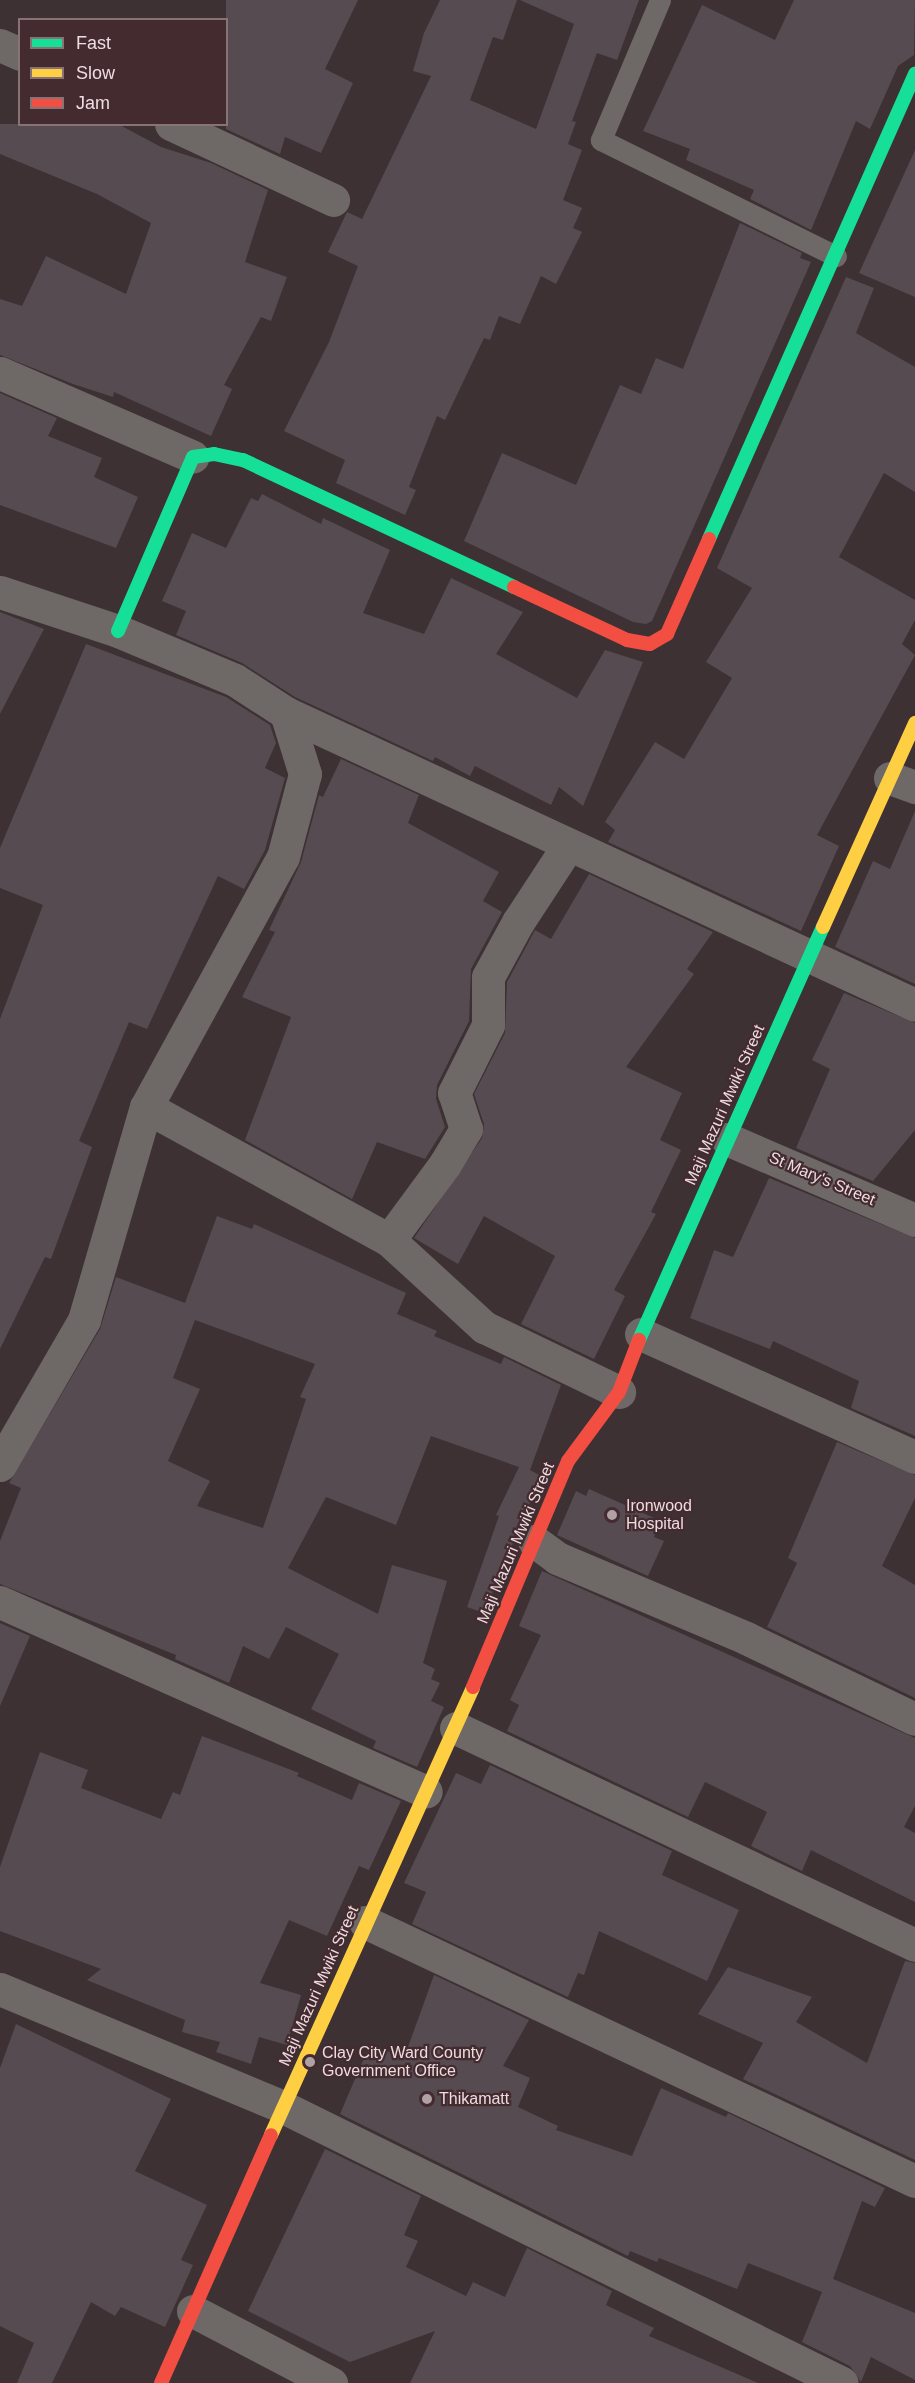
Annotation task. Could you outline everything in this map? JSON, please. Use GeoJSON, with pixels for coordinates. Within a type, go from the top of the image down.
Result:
{"type":"FeatureCollection","features":[{"type":"Feature","properties":{"kind":"street"},"geometry":{"type":"LineString","coordinates":[[0,45],[18,53]]}},
{"type":"Feature","properties":{"kind":"street"},"geometry":{"type":"LineString","coordinates":[[0,373],[193,457],[214,454],[243,460],[627,640],[650,644],[667,634],[915,74]]}},
{"type":"Feature","properties":{"kind":"street"},"geometry":{"type":"LineString","coordinates":[[175,126],[333,200]]}},
{"type":"Feature","properties":{"kind":"street"},"geometry":{"type":"LineString","coordinates":[[118,632],[193,457]]}},
{"type":"Feature","properties":{"kind":"street"},"geometry":{"type":"LineString","coordinates":[[0,592],[118,632],[235,680],[286,713],[567,847],[915,1005]]}},
{"type":"Feature","properties":{"kind":"street"},"geometry":{"type":"LineString","coordinates":[[0,1465],[84,1320],[146,1107],[283,857],[305,774],[286,713]]}},
{"type":"Feature","properties":{"kind":"street","name":"Maji Mazuri Mwiki Street"},"geometry":{"type":"LineString","coordinates":[[161,2383],[365,1922],[456,1728],[568,1461],[619,1392],[641,1334],[809,958],[903,782],[915,723]]}},
{"type":"Feature","properties":{"kind":"street"},"geometry":{"type":"LineString","coordinates":[[389,1240],[445,1164],[466,1129],[454,1093],[488,1025],[488,976],[518,922],[567,847]]}},
{"type":"Feature","properties":{"kind":"street"},"geometry":{"type":"LineString","coordinates":[[146,1107],[389,1240],[484,1327],[619,1392]]}},
{"type":"Feature","properties":{"kind":"street","name":"St Mary's Street"},"geometry":{"type":"LineString","coordinates":[[728,1139],[915,1220]]}},
{"type":"Feature","properties":{"kind":"street"},"geometry":{"type":"LineString","coordinates":[[641,1334],[915,1457]]}},
{"type":"Feature","properties":{"kind":"street"},"geometry":{"type":"LineString","coordinates":[[534,1541],[557,1558],[746,1638],[915,1719]]}},
{"type":"Feature","properties":{"kind":"street"},"geometry":{"type":"LineString","coordinates":[[0,1602],[426,1792]]}},
{"type":"Feature","properties":{"kind":"street"},"geometry":{"type":"LineString","coordinates":[[456,1728],[915,1945]]}},
{"type":"Feature","properties":{"kind":"street"},"geometry":{"type":"LineString","coordinates":[[365,1922],[915,2181]]}},
{"type":"Feature","properties":{"kind":"street"},"geometry":{"type":"LineString","coordinates":[[3,1998],[283,2107],[842,2383]]}},
{"type":"Feature","properties":{"kind":"street"},"geometry":{"type":"LineString","coordinates":[[193,2311],[331,2383]]}},
{"type":"Feature","properties":{"kind":"lane"},"geometry":{"type":"LineString","coordinates":[[660,0],[601,140],[836,256]]}},
{"type":"Feature","properties":{"kind":"building"},"geometry":{"type":"Polygon","coordinates":[[[226,0],[358,0],[325,69],[353,83],[321,153],[285,137],[280,154],[226,129],[228,126],[228,18],[226,18],[226,0]]]}},
{"type":"Feature","properties":{"kind":"building"},"geometry":{"type":"Polygon","coordinates":[[[440,0],[517,0],[503,40],[493,37],[470,100],[536,129],[574,24],[520,0],[639,0],[617,60],[597,53],[572,121],[576,122],[568,144],[582,150],[563,200],[582,208],[573,228],[582,232],[556,284],[541,276],[520,324],[499,316],[490,340],[484,338],[445,420],[437,416],[409,487],[416,490],[405,515],[336,483],[345,460],[284,431],[329,342],[358,266],[328,252],[347,212],[362,219],[431,76],[413,71],[424,33],[440,0]]]}},
{"type":"Feature","properties":{"kind":"building"},"geometry":{"type":"Polygon","coordinates":[[[794,0],[915,0],[914,55],[898,66],[870,129],[856,121],[811,230],[750,199],[754,190],[686,160],[690,149],[643,131],[702,5],[775,40],[794,0]]]}},
{"type":"Feature","properties":{"kind":"building"},"geometry":{"type":"Polygon","coordinates":[[[0,124],[122,126],[161,147],[211,163],[268,190],[245,262],[287,277],[271,321],[261,317],[224,385],[232,389],[211,436],[114,392],[113,397],[0,355],[0,299],[22,306],[46,256],[126,294],[151,223],[97,194],[0,154],[0,124]]]}},
{"type":"Feature","properties":{"kind":"building"},"geometry":{"type":"Polygon","coordinates":[[[915,150],[915,297],[859,273],[915,150]]]}},
{"type":"Feature","properties":{"kind":"building"},"geometry":{"type":"Polygon","coordinates":[[[740,223],[802,253],[800,258],[811,262],[652,621],[646,624],[633,622],[464,541],[502,453],[576,485],[620,385],[641,394],[656,358],[683,369],[740,223]]]}},
{"type":"Feature","properties":{"kind":"building"},"geometry":{"type":"Polygon","coordinates":[[[846,277],[874,288],[856,333],[915,367],[915,492],[884,473],[839,557],[915,600],[915,620],[902,644],[915,655],[817,835],[839,846],[801,931],[608,842],[615,830],[605,822],[655,742],[684,759],[732,678],[706,662],[752,588],[717,568],[846,277]]]}},
{"type":"Feature","properties":{"kind":"building"},"geometry":{"type":"Polygon","coordinates":[[[0,393],[57,418],[48,436],[102,458],[94,477],[138,497],[116,548],[0,505],[0,393]]]}},
{"type":"Feature","properties":{"kind":"building"},"geometry":{"type":"Polygon","coordinates":[[[262,494],[321,524],[323,518],[390,550],[363,613],[424,634],[451,578],[523,612],[496,654],[577,698],[605,650],[643,662],[583,806],[559,787],[551,805],[475,766],[470,776],[435,757],[433,761],[295,697],[242,663],[176,635],[186,611],[162,601],[192,533],[226,548],[251,498],[258,501],[262,494]]]}},
{"type":"Feature","properties":{"kind":"building"},"geometry":{"type":"Polygon","coordinates":[[[0,612],[44,629],[0,714],[0,612]]]}},
{"type":"Feature","properties":{"kind":"building"},"geometry":{"type":"Polygon","coordinates":[[[86,644],[226,697],[270,725],[276,743],[265,768],[285,778],[265,850],[244,889],[218,876],[147,1029],[129,1022],[79,1141],[92,1147],[51,1259],[45,1257],[0,1349],[0,1019],[43,905],[0,888],[0,848],[86,644]]]}},
{"type":"Feature","properties":{"kind":"building"},"geometry":{"type":"Polygon","coordinates":[[[341,759],[419,795],[408,823],[499,872],[483,901],[502,912],[471,969],[469,1021],[437,1085],[436,1099],[445,1127],[425,1159],[377,1142],[352,1199],[245,1140],[291,1017],[242,997],[275,932],[269,930],[301,862],[319,795],[323,797],[341,759]]]}},
{"type":"Feature","properties":{"kind":"building"},"geometry":{"type":"Polygon","coordinates":[[[915,811],[915,984],[835,947],[873,861],[890,869],[915,811]]]}},
{"type":"Feature","properties":{"kind":"building"},"geometry":{"type":"Polygon","coordinates":[[[589,874],[713,932],[687,969],[694,974],[626,1067],[682,1093],[660,1140],[681,1150],[651,1212],[656,1214],[614,1290],[625,1296],[594,1359],[521,1324],[555,1256],[484,1216],[458,1264],[414,1238],[482,1138],[484,1124],[474,1094],[505,1033],[507,982],[535,930],[551,939],[589,874]]]}},
{"type":"Feature","properties":{"kind":"building"},"geometry":{"type":"Polygon","coordinates":[[[844,993],[915,1023],[915,1130],[873,1181],[796,1148],[830,1069],[812,1060],[844,993]]]}},
{"type":"Feature","properties":{"kind":"building"},"geometry":{"type":"Polygon","coordinates":[[[769,1178],[915,1238],[915,1436],[851,1408],[859,1381],[773,1341],[770,1349],[690,1318],[714,1250],[733,1257],[769,1178]]]}},
{"type":"Feature","properties":{"kind":"building"},"geometry":{"type":"Polygon","coordinates":[[[217,1216],[252,1229],[254,1224],[406,1293],[397,1314],[437,1331],[434,1336],[501,1364],[504,1357],[561,1385],[530,1470],[541,1476],[484,1613],[467,1607],[499,1516],[496,1515],[519,1467],[431,1436],[396,1525],[326,1497],[288,1568],[378,1614],[392,1565],[447,1581],[423,1663],[435,1669],[431,1679],[440,1683],[431,1701],[444,1707],[417,1767],[373,1748],[376,1741],[311,1709],[339,1654],[286,1627],[269,1659],[243,1646],[229,1683],[175,1659],[176,1655],[0,1584],[0,1541],[21,1488],[9,1483],[100,1329],[116,1277],[185,1303],[217,1216]],[[195,1320],[173,1378],[200,1389],[168,1461],[210,1481],[197,1506],[263,1528],[306,1399],[300,1397],[315,1364],[195,1320]]]}},
{"type":"Feature","properties":{"kind":"building"},"geometry":{"type":"Polygon","coordinates":[[[837,1442],[915,1475],[915,1498],[882,1566],[915,1585],[915,1698],[767,1627],[797,1563],[788,1558],[837,1442]]]}},
{"type":"Feature","properties":{"kind":"building"},"geometry":{"type":"Polygon","coordinates":[[[589,1489],[661,1521],[654,1537],[664,1541],[648,1576],[557,1535],[576,1491],[586,1496],[589,1489]]]}},
{"type":"Feature","properties":{"kind":"building"},"geometry":{"type":"Polygon","coordinates":[[[542,1571],[915,1738],[915,1806],[904,1827],[915,1833],[915,1902],[811,1850],[802,1871],[751,1846],[767,1812],[705,1782],[688,1817],[507,1731],[519,1705],[510,1700],[541,1635],[519,1626],[542,1571]]]}},
{"type":"Feature","properties":{"kind":"building"},"geometry":{"type":"Polygon","coordinates":[[[0,1623],[30,1636],[0,1706],[0,1623]]]}},
{"type":"Feature","properties":{"kind":"building"},"geometry":{"type":"Polygon","coordinates":[[[202,1736],[299,1773],[297,1776],[352,1800],[359,1783],[401,1801],[369,1870],[359,1866],[327,1936],[289,1920],[260,1983],[301,1995],[287,2045],[259,2037],[251,2064],[216,2052],[220,2042],[182,2032],[185,2020],[87,1980],[101,1969],[0,1931],[0,1867],[40,1752],[88,1770],[81,1788],[161,1819],[173,1792],[180,1795],[202,1736]]]}},
{"type":"Feature","properties":{"kind":"building"},"geometry":{"type":"Polygon","coordinates":[[[490,1765],[672,1851],[662,1875],[739,1910],[707,1981],[599,1931],[584,1975],[578,1973],[568,1997],[412,1924],[426,1892],[404,1883],[456,1773],[481,1784],[490,1765]]]}},
{"type":"Feature","properties":{"kind":"building"},"geometry":{"type":"Polygon","coordinates":[[[905,1961],[915,1963],[915,2160],[743,2079],[763,2043],[698,2014],[728,1967],[812,1997],[796,2022],[867,2063],[905,1961]]]}},
{"type":"Feature","properties":{"kind":"building"},"geometry":{"type":"Polygon","coordinates":[[[434,1975],[529,2020],[503,2066],[530,2078],[518,2107],[558,2126],[556,2130],[632,2156],[661,2088],[726,2117],[728,2113],[885,2188],[875,2207],[862,2201],[833,2279],[915,2313],[915,2380],[871,2357],[861,2382],[850,2366],[802,2342],[822,2292],[748,2263],[737,2289],[659,2258],[657,2262],[630,2251],[628,2256],[340,2114],[370,2044],[404,2058],[434,1975]]]}},
{"type":"Feature","properties":{"kind":"building"},"geometry":{"type":"Polygon","coordinates":[[[16,2024],[171,2099],[135,2171],[207,2205],[181,2260],[193,2265],[165,2327],[121,2307],[115,2316],[91,2302],[52,2383],[17,2383],[34,2343],[0,2326],[0,2068],[16,2024]]]}},
{"type":"Feature","properties":{"kind":"building"},"geometry":{"type":"Polygon","coordinates":[[[325,2149],[421,2196],[404,2235],[418,2241],[406,2267],[466,2296],[473,2282],[505,2297],[527,2248],[612,2291],[606,2305],[654,2328],[649,2336],[758,2383],[410,2383],[435,2331],[350,2362],[248,2311],[325,2149]]]}},
{"type":"Feature","properties":{"kind":"traffic: fast"},"geometry":{"type":"LineString","coordinates":[[709,539],[915,74]]}},
{"type":"Feature","properties":{"kind":"traffic: fast"},"geometry":{"type":"LineString","coordinates":[[118,631],[193,457],[214,454],[243,460],[514,587]]}},
{"type":"Feature","properties":{"kind":"traffic: fast"},"geometry":{"type":"LineString","coordinates":[[639,1340],[823,927]]}},
{"type":"Feature","properties":{"kind":"traffic: slow"},"geometry":{"type":"LineString","coordinates":[[823,927],[915,723]]}},
{"type":"Feature","properties":{"kind":"traffic: slow"},"geometry":{"type":"LineString","coordinates":[[271,2135],[473,1687]]}},
{"type":"Feature","properties":{"kind":"traffic: jam"},"geometry":{"type":"LineString","coordinates":[[514,587],[627,640],[650,644],[667,634],[709,539]]}},
{"type":"Feature","properties":{"kind":"traffic: jam"},"geometry":{"type":"LineString","coordinates":[[473,1687],[568,1461],[619,1392],[639,1340]]}},
{"type":"Feature","properties":{"kind":"traffic: jam"},"geometry":{"type":"LineString","coordinates":[[161,2383],[271,2135]]}},
{"type":"Feature","properties":{"kind":"place","name":"Ironwood Hospital"},"geometry":{"type":"Point","coordinates":[612,1515]}},
{"type":"Feature","properties":{"kind":"place","name":"Clay City Ward County Government Office"},"geometry":{"type":"Point","coordinates":[310,2062]}},
{"type":"Feature","properties":{"kind":"place","name":"Thikamatt"},"geometry":{"type":"Point","coordinates":[427,2099]}}]}
